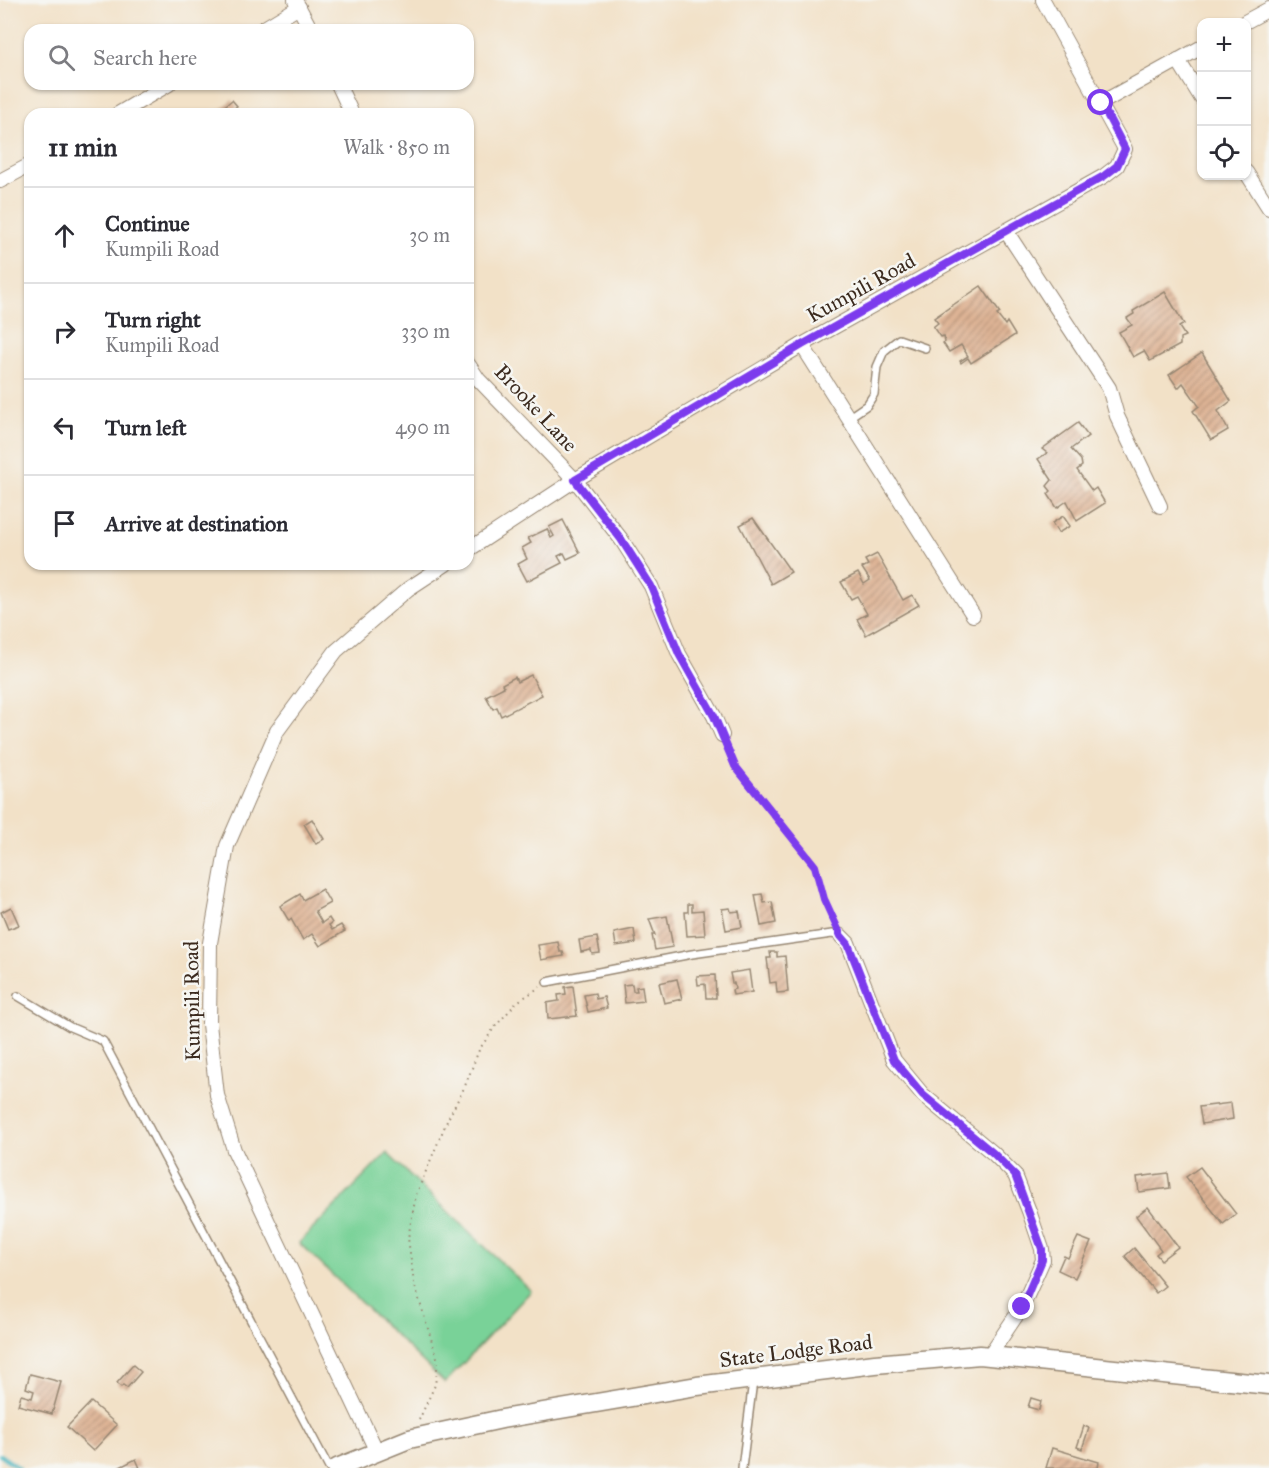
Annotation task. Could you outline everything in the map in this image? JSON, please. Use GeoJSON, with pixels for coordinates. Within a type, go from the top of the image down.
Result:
{"type":"FeatureCollection","features":[{"type":"Feature","properties":{"kind":"street","name":"Kumpili Road"},"geometry":{"type":"LineString","coordinates":[[474,546],[575,480],[802,345],[1104,176],[1117,166],[1125,149],[1043,0]]}},
{"type":"Feature","properties":{"kind":"street"},"geometry":{"type":"LineString","coordinates":[[269,24],[297,4],[308,24]]}},
{"type":"Feature","properties":{"kind":"street"},"geometry":{"type":"LineString","coordinates":[[1251,19],[1269,9]]}},
{"type":"Feature","properties":{"kind":"street"},"geometry":{"type":"LineString","coordinates":[[1101,103],[1197,50]]}},
{"type":"Feature","properties":{"kind":"street"},"geometry":{"type":"LineString","coordinates":[[1178,60],[1197,91]]}},
{"type":"Feature","properties":{"kind":"street"},"geometry":{"type":"LineString","coordinates":[[128,108],[159,90]]}},
{"type":"Feature","properties":{"kind":"street"},"geometry":{"type":"LineString","coordinates":[[341,90],[349,108]]}},
{"type":"Feature","properties":{"kind":"street"},"geometry":{"type":"LineString","coordinates":[[0,181],[24,168]]}},
{"type":"Feature","properties":{"kind":"street"},"geometry":{"type":"LineString","coordinates":[[1251,180],[1269,208]]}},
{"type":"Feature","properties":{"kind":"street"},"geometry":{"type":"LineString","coordinates":[[1006,231],[1109,388],[1117,416],[1160,506]]}},
{"type":"Feature","properties":{"kind":"street"},"geometry":{"type":"LineString","coordinates":[[802,345],[973,615]]}},
{"type":"Feature","properties":{"kind":"street","name":"Brooke Lane"},"geometry":{"type":"LineString","coordinates":[[474,373],[575,480],[621,539],[651,586],[679,654],[714,716],[722,735]]}},
{"type":"Feature","properties":{"kind":"street","name":"Kumpili Road"},"geometry":{"type":"LineString","coordinates":[[376,1452],[234,1150],[217,1095],[209,1024],[210,943],[227,846],[277,731],[336,651],[408,589],[438,570]]}},
{"type":"Feature","properties":{"kind":"street"},"geometry":{"type":"LineString","coordinates":[[841,936],[848,944],[894,1060],[923,1095],[993,1153],[1015,1175],[1029,1211],[1042,1249],[1042,1260],[1022,1307],[989,1356]]}},
{"type":"Feature","properties":{"kind":"street","name":"State Lodge Road"},"geometry":{"type":"LineString","coordinates":[[337,1468],[409,1439],[502,1419],[697,1386],[875,1364],[989,1356],[1269,1384]]}},
{"type":"Feature","properties":{"kind":"lane"},"geometry":{"type":"LineString","coordinates":[[848,418],[867,405],[874,394],[877,366],[884,351],[899,339],[924,348]]}},
{"type":"Feature","properties":{"kind":"lane"},"geometry":{"type":"LineString","coordinates":[[547,982],[692,954],[832,934],[841,936]]}},
{"type":"Feature","properties":{"kind":"lane"},"geometry":{"type":"LineString","coordinates":[[18,996],[70,1027],[103,1041],[329,1468]]}},
{"type":"Feature","properties":{"kind":"lane"},"geometry":{"type":"LineString","coordinates":[[742,1468],[754,1379]]}},
{"type":"Feature","properties":{"kind":"path"},"geometry":{"type":"LineString","coordinates":[[722,735],[735,766],[815,866],[824,899],[841,936]]}},
{"type":"Feature","properties":{"kind":"path"},"geometry":{"type":"LineString","coordinates":[[409,1439],[426,1408],[435,1385],[438,1361],[414,1283],[408,1238],[416,1195],[479,1050],[494,1028],[518,1002],[547,982]]}},
{"type":"Feature","properties":{"kind":"green space"},"geometry":{"type":"Polygon","coordinates":[[[387,1153],[531,1291],[445,1383],[299,1243],[387,1153]]]}},
{"type":"Feature","properties":{"kind":"building"},"geometry":{"type":"Polygon","coordinates":[[[232,100],[237,106],[234,108],[222,108],[232,100]]]}},
{"type":"Feature","properties":{"kind":"building"},"geometry":{"type":"Polygon","coordinates":[[[981,286],[1000,313],[997,315],[1005,325],[1007,322],[1015,335],[971,363],[968,358],[961,363],[960,361],[968,356],[961,345],[949,352],[943,343],[945,342],[944,336],[940,337],[933,327],[938,323],[934,318],[981,286]]]}},
{"type":"Feature","properties":{"kind":"building"},"geometry":{"type":"Polygon","coordinates":[[[1165,292],[1184,324],[1179,327],[1185,336],[1180,338],[1180,345],[1150,361],[1144,351],[1133,357],[1119,332],[1132,325],[1127,318],[1134,314],[1133,311],[1165,292]]]}},
{"type":"Feature","properties":{"kind":"building"},"geometry":{"type":"Polygon","coordinates":[[[1202,353],[1231,401],[1218,411],[1228,430],[1211,440],[1193,411],[1199,406],[1183,383],[1178,388],[1169,375],[1202,353]]]}},
{"type":"Feature","properties":{"kind":"building"},"geometry":{"type":"Polygon","coordinates":[[[1078,423],[1088,436],[1071,449],[1081,460],[1082,466],[1077,470],[1092,491],[1096,488],[1105,503],[1077,521],[1067,501],[1057,508],[1048,494],[1051,491],[1047,486],[1052,480],[1038,459],[1047,453],[1042,449],[1078,423]]]}},
{"type":"Feature","properties":{"kind":"building"},"geometry":{"type":"Polygon","coordinates":[[[1063,516],[1070,526],[1058,533],[1052,523],[1063,516]]]}},
{"type":"Feature","properties":{"kind":"building"},"geometry":{"type":"Polygon","coordinates":[[[753,518],[791,572],[771,584],[740,525],[753,518]]]}},
{"type":"Feature","properties":{"kind":"building"},"geometry":{"type":"Polygon","coordinates":[[[563,520],[580,553],[567,559],[564,553],[558,556],[562,563],[527,581],[518,564],[527,559],[522,548],[531,543],[528,538],[547,529],[551,538],[554,536],[549,527],[563,520]]]}},
{"type":"Feature","properties":{"kind":"building"},"geometry":{"type":"Polygon","coordinates":[[[877,554],[903,600],[912,595],[919,605],[866,635],[857,619],[867,614],[857,596],[851,599],[841,582],[858,573],[864,584],[870,580],[862,568],[868,565],[865,560],[877,554]]]}},
{"type":"Feature","properties":{"kind":"building"},"geometry":{"type":"Polygon","coordinates":[[[531,675],[542,695],[501,716],[497,707],[493,709],[486,696],[504,687],[502,684],[515,677],[517,682],[531,675]]]}},
{"type":"Feature","properties":{"kind":"building"},"geometry":{"type":"Polygon","coordinates":[[[312,819],[324,839],[316,844],[304,824],[312,819]]]}},
{"type":"Feature","properties":{"kind":"building"},"geometry":{"type":"Polygon","coordinates":[[[322,889],[330,903],[315,911],[322,923],[329,918],[332,930],[341,925],[345,931],[320,946],[312,934],[303,940],[291,919],[289,921],[280,906],[300,894],[303,900],[322,889]]]}},
{"type":"Feature","properties":{"kind":"building"},"geometry":{"type":"Polygon","coordinates":[[[762,894],[764,903],[772,902],[776,923],[761,926],[755,895],[762,894]]]}},
{"type":"Feature","properties":{"kind":"building"},"geometry":{"type":"Polygon","coordinates":[[[688,904],[692,904],[692,911],[703,910],[705,935],[687,936],[685,912],[688,912],[688,904]]]}},
{"type":"Feature","properties":{"kind":"building"},"geometry":{"type":"Polygon","coordinates":[[[11,907],[19,925],[8,929],[1,912],[11,907]]]}},
{"type":"Feature","properties":{"kind":"building"},"geometry":{"type":"Polygon","coordinates":[[[730,908],[731,912],[739,911],[742,927],[726,930],[722,909],[730,908]]]}},
{"type":"Feature","properties":{"kind":"building"},"geometry":{"type":"Polygon","coordinates":[[[667,916],[673,947],[655,950],[652,935],[655,935],[649,919],[667,916]]]}},
{"type":"Feature","properties":{"kind":"building"},"geometry":{"type":"Polygon","coordinates":[[[634,929],[636,943],[616,946],[614,933],[634,929]]]}},
{"type":"Feature","properties":{"kind":"building"},"geometry":{"type":"Polygon","coordinates":[[[597,937],[600,953],[592,954],[591,950],[581,952],[579,940],[597,937]]]}},
{"type":"Feature","properties":{"kind":"building"},"geometry":{"type":"Polygon","coordinates":[[[558,942],[560,952],[563,952],[564,956],[541,960],[538,945],[558,942]]]}},
{"type":"Feature","properties":{"kind":"building"},"geometry":{"type":"Polygon","coordinates":[[[770,952],[777,952],[777,957],[785,956],[788,992],[777,993],[776,982],[770,983],[767,958],[771,958],[770,952]]]}},
{"type":"Feature","properties":{"kind":"building"},"geometry":{"type":"Polygon","coordinates":[[[749,970],[752,992],[733,995],[732,990],[735,989],[730,973],[749,970]]]}},
{"type":"Feature","properties":{"kind":"building"},"geometry":{"type":"Polygon","coordinates":[[[715,975],[716,998],[706,998],[705,984],[698,985],[697,976],[715,975]]]}},
{"type":"Feature","properties":{"kind":"building"},"geometry":{"type":"Polygon","coordinates":[[[677,979],[682,999],[664,1003],[659,983],[677,979]]]}},
{"type":"Feature","properties":{"kind":"building"},"geometry":{"type":"Polygon","coordinates":[[[632,984],[633,991],[637,991],[636,987],[642,986],[644,1001],[625,1003],[623,985],[632,984]]]}},
{"type":"Feature","properties":{"kind":"building"},"geometry":{"type":"Polygon","coordinates":[[[573,986],[577,1016],[548,1019],[547,1003],[559,1001],[558,995],[566,994],[565,987],[573,986]]]}},
{"type":"Feature","properties":{"kind":"building"},"geometry":{"type":"Polygon","coordinates":[[[595,993],[596,999],[604,997],[607,1008],[588,1012],[584,995],[595,993]]]}},
{"type":"Feature","properties":{"kind":"building"},"geometry":{"type":"Polygon","coordinates":[[[1231,1103],[1233,1119],[1202,1124],[1199,1107],[1231,1103]]]}},
{"type":"Feature","properties":{"kind":"building"},"geometry":{"type":"Polygon","coordinates":[[[1200,1167],[1236,1214],[1223,1224],[1186,1177],[1200,1167]]]}},
{"type":"Feature","properties":{"kind":"building"},"geometry":{"type":"Polygon","coordinates":[[[1168,1173],[1170,1188],[1139,1192],[1137,1177],[1168,1173]]]}},
{"type":"Feature","properties":{"kind":"building"},"geometry":{"type":"Polygon","coordinates":[[[1148,1207],[1178,1247],[1161,1260],[1156,1254],[1161,1250],[1136,1216],[1148,1207]]]}},
{"type":"Feature","properties":{"kind":"building"},"geometry":{"type":"Polygon","coordinates":[[[1078,1237],[1091,1242],[1075,1278],[1058,1270],[1064,1256],[1068,1258],[1078,1237]]]}},
{"type":"Feature","properties":{"kind":"building"},"geometry":{"type":"Polygon","coordinates":[[[1134,1248],[1165,1286],[1156,1293],[1125,1256],[1134,1248]]]}},
{"type":"Feature","properties":{"kind":"building"},"geometry":{"type":"Polygon","coordinates":[[[133,1365],[141,1372],[127,1388],[123,1385],[121,1387],[117,1383],[133,1365]]]}},
{"type":"Feature","properties":{"kind":"building"},"geometry":{"type":"Polygon","coordinates":[[[30,1374],[61,1382],[52,1414],[18,1405],[21,1395],[32,1398],[34,1391],[26,1388],[30,1374]]]}},
{"type":"Feature","properties":{"kind":"building"},"geometry":{"type":"Polygon","coordinates":[[[1031,1398],[1041,1401],[1039,1410],[1028,1407],[1031,1398]]]}},
{"type":"Feature","properties":{"kind":"building"},"geometry":{"type":"Polygon","coordinates":[[[91,1402],[117,1425],[93,1451],[67,1427],[91,1402]]]}},
{"type":"Feature","properties":{"kind":"building"},"geometry":{"type":"Polygon","coordinates":[[[1084,1426],[1089,1428],[1082,1449],[1077,1447],[1084,1426]]]}},
{"type":"Feature","properties":{"kind":"building"},"geometry":{"type":"Polygon","coordinates":[[[1052,1448],[1099,1462],[1098,1468],[1046,1468],[1052,1448]]]}},
{"type":"Feature","properties":{"kind":"building"},"geometry":{"type":"Polygon","coordinates":[[[136,1459],[140,1468],[118,1468],[136,1459]]]}},
{"type":"Feature","properties":{"kind":"waterway"},"geometry":{"type":"LineString","coordinates":[[0,1455],[19,1468]]}},
{"type":"Feature","properties":{"kind":"route"},"geometry":{"type":"LineString","coordinates":[[1022,1307],[1042,1260],[1042,1249],[1015,1175],[993,1153],[923,1095],[894,1060],[848,944],[841,936],[824,899],[815,866],[735,766],[714,716],[679,654],[651,586],[621,539],[575,480],[802,345],[1104,176],[1117,166],[1125,149],[1101,103]]}}]}
